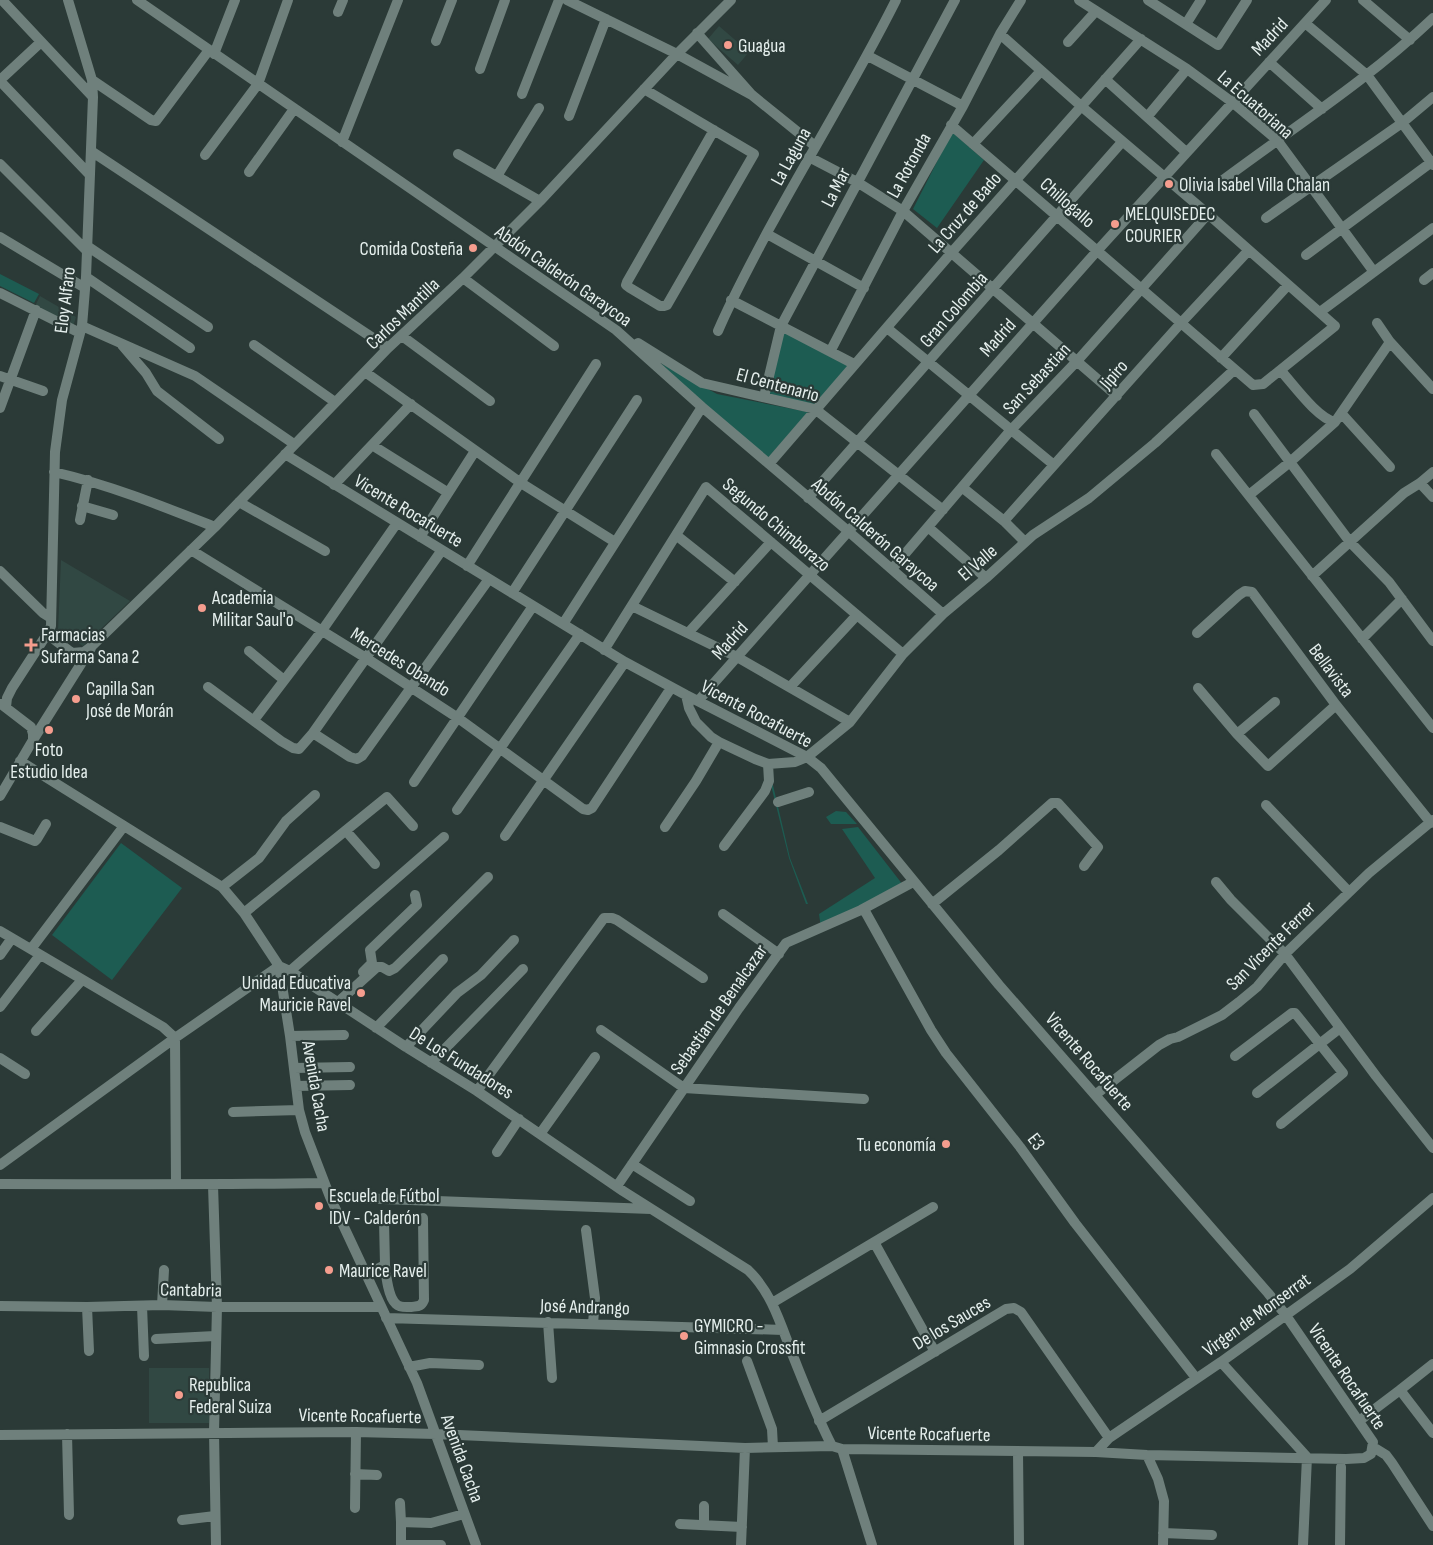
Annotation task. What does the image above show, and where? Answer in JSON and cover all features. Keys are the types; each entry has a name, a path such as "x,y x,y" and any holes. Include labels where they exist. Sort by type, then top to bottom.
{"street":[{"name":"Eloy Alfaro","path":"48,634 51,628 56,435 62,400 81,330 86,277 93,97 92,80 68,0"},
{"name":"Abdón Calderón Garaycoa","path":"136,0 616,330 702,407 942,614"},
{"path":"92,80 156,122 211,52 234,0"},
{"path":"205,155 258,84 288,0"},
{"path":"338,12 343,0"},
{"path":"342,142 398,0"},
{"path":"436,42 452,0"},
{"path":"480,68 505,0"},
{"path":"522,94 559,0"},
{"path":"566,0 677,54 752,95"},
{"name":"Carlos Mantilla","path":"33,740 92,646 215,527 388,348 463,278 540,201 677,54 731,0"},
{"name":"La Laguna","path":"718,331 731,300 815,146 868,56 896,0"},
{"name":"La Mar","path":"764,398 781,326 955,0"},
{"name":"La Rotonda","path":"831,350 903,210 963,106 1000,34 1021,0"},
{"name":"La Ecuatoriana","path":"1080,0 1188,69 1232,102 1277,140 1374,272"},
{"path":"1148,0 1218,45 1247,0"},
{"path":"1186,24 1201,0"},
{"name":"Madrid","path":"698,701 1164,176 1326,0"},
{"path":"1363,0 1410,40"},
{"path":"3,2 93,97"},
{"path":"1068,42 1096,11"},
{"path":"1223,180 1367,75 1410,40 1433,18"},
{"path":"569,116 606,19"},
{"path":"1304,23 1367,75 1432,163 1306,255"},
{"path":"697,33 752,95 815,146"},
{"path":"1000,34 1335,326 1281,371 1321,414 1329,420 1339,418"},
{"name":"La Cruz de Bado","path":"768,464 1015,180 1141,39"},
{"path":"42,42 0,81 89,174"},
{"path":"868,56 963,106"},
{"path":"1269,62 1322,109"},
{"path":"1147,117 1188,69"},
{"path":"973,144 1041,71"},
{"path":"1105,79 1186,152"},
{"path":"644,89 714,130 754,154 667,304 664,306 626,285 714,130"},
{"path":"1266,218 1311,185 1402,124 1433,96"},
{"path":"497,176 539,108"},
{"path":"249,172 294,109"},
{"name":"Chillogallo","path":"951,125 1253,385 1263,384 1281,371"},
{"name":"Gran Colombia","path":"808,498 859,443 1122,142"},
{"path":"91,151 388,348"},
{"path":"458,154 540,201"},
{"path":"809,157 857,182 903,210 1032,324 1078,360 1118,396"},
{"path":"0,164 87,248 208,327"},
{"name":"San Sebastian","path":"892,569 963,488 1010,430 1078,360 1208,214"},
{"path":"1320,312 1433,228"},
{"path":"767,234 864,288"},
{"path":"0,237 85,288"},
{"name":"Jipiro","path":"1004,521 1248,251"},
{"path":"1424,280 1433,273"},
{"path":"86,277 190,348"},
{"path":"463,278 554,346"},
{"path":"1222,358 1288,285"},
{"path":"0,292 81,330 119,342 195,376 294,444"},
{"path":"731,300 831,350 854,364"},
{"path":"0,408 5,378 36,310"},
{"path":"1377,323 1390,342 1433,389"},
{"path":"887,328 1054,465"},
{"name":"El Centenario","path":"616,330 702,383 815,409 943,510"},
{"path":"402,336 490,401"},
{"path":"119,342 146,373 157,392 219,439"},
{"path":"1249,495 1290,462 1339,418 1390,342"},
{"path":"254,345 335,402"},
{"path":"467,566 596,364"},
{"name":"El Valle","path":"686,695 689,708 696,722 718,742 768,764 795,762 807,757 850,722 903,654 942,614 986,578 1033,535 1089,498 1155,443 1234,370"},
{"path":"365,372 521,483 615,542"},
{"path":"5,378 43,391"},
{"path":"512,593 637,400"},
{"path":"334,485 411,404"},
{"path":"563,624 702,407"},
{"path":"1254,414 1350,542 1389,582 1433,640"},
{"path":"1339,418 1390,467"},
{"path":"372,445 448,492"},
{"path":"420,537 475,451"},
{"name":"Vicente Rocafuerte","path":"0,1435 356,1432 745,1448 837,1447 1018,1452 1096,1452 1147,1455 1364,1458 1371,1454 1373,1442 1285,1314 999,985 834,783 807,757 672,688 604,650 285,454"},
{"path":"1216,454 1433,728"},
{"path":"54,472 88,480 138,497 215,527"},
{"path":"1312,576 1404,492 1420,483 1433,472"},
{"path":"80,520 88,480"},
{"path":"1420,483 1433,498"},
{"name":"Segundo Chimborazo","path":"604,650 706,487 903,654"},
{"path":"963,488 1004,521 1026,542"},
{"path":"239,502 325,551"},
{"path":"82,506 113,515"},
{"path":"254,720 321,632 397,523"},
{"path":"928,527 986,578"},
{"path":"676,535 735,582"},
{"path":"688,633 771,542"},
{"name":"Mercedes Obando","path":"191,550 321,632 366,658 458,718 579,807 586,810 594,805 672,688"},
{"path":"208,687 281,741 295,749 301,748 314,733 442,550"},
{"path":"0,571 43,613 51,618"},
{"path":"314,733 350,757 359,758 368,749 489,579"},
{"name":"Bellavista","path":"1197,633 1239,595 1245,591 1250,591 1336,705 1432,822"},
{"path":"1362,639 1402,599"},
{"path":"414,782 533,606"},
{"path":"632,606 737,658 850,722"},
{"path":"790,687 857,615"},
{"path":"0,796 33,740 31,726 3,706 12,688 48,634 62,647 72,652 84,652 92,646"},
{"path":"457,810 580,634"},
{"path":"249,651 284,680"},
{"path":"505,836 625,662"},
{"path":"1198,688 1237,734 1266,765 1270,766 1336,705"},
{"path":"1237,734 1275,702"},
{"path":"665,827 696,781 718,742"},
{"name":"Avenida Cacha","path":"20,762 222,887 244,913 279,966 299,1110 305,1132 330,1197 409,1368 436,1434 476,1545"},
{"path":"724,846 765,791 768,781 768,764"},
{"path":"778,802 809,792"},
{"path":"222,887 259,858 286,821 315,795"},
{"path":"244,913 388,797 413,826"},
{"path":"932,904 1055,802 1096,844 1097,849 1084,866"},
{"path":"1266,805 1349,892"},
{"name":"San Vicente Ferrer","path":"1095,1094 1159,1045 1222,1015 1239,1002 1257,987 1285,954 1369,873 1432,822"},
{"path":"0,827 34,841 38,839 46,824"},
{"path":"31,949 124,826"},
{"path":"346,831 375,864"},
{"path":"290,971 444,837"},
{"path":"335,1002 377,967 382,967 389,971 395,968 488,877"},
{"name":"Sebastian de Benalcazar","path":"616,1207 620,1188 632,1164 786,943 861,910 913,882"},
{"path":"1216,882 1230,900 1285,954 1433,1148"},
{"path":"335,1002 371,965 370,952 373,946 416,907 415,895"},
{"name":"E3","path":"866,913 926,1022 946,1053 1196,1378"},
{"path":"723,914 778,954"},
{"path":"477,1091 604,918 617,920 703,978"},
{"path":"0,931 163,1027 175,1038 176,1184"},
{"path":"0,956 12,938"},
{"path":"406,1048 457,993 481,975 514,940"},
{"path":"0,1007 40,955"},
{"path":"376,1028 444,959"},
{"path":"0,1165 175,1038 279,966"},
{"name":"De Los Fundadores","path":"279,966 290,971 406,1048 477,1091 620,1188 748,1270 759,1281 772,1303 819,1421 837,1447 872,1545"},
{"path":"431,1063 523,968"},
{"path":"36,1031 82,980"},
{"path":"1235,1056 1292,1013 1295,1013 1343,1073 1281,1124"},
{"path":"1257,1093 1340,1028"},
{"path":"601,1030 684,1088 864,1098"},
{"path":"290,1036 344,1035"},
{"path":"540,1134 595,1057"},
{"path":"0,1058 24,1074"},
{"path":"294,1068 350,1068"},
{"path":"296,1086 350,1085"},
{"path":"233,1112 299,1110"},
{"path":"497,1152 519,1119"},
{"path":"632,1164 690,1201"},
{"path":"0,1184 213,1185 324,1183"},
{"path":"213,1185 216,1307 214,1432 216,1545"},
{"path":"330,1197 651,1208"},
{"name":"Virgen de Monserrat","path":"1096,1452 1109,1438 1220,1362 1350,1268 1433,1200"},
{"path":"772,1303 933,1207"},
{"path":"384,1221 387,1284 393,1300 396,1305 403,1307 420,1306 424,1300 423,1218"},
{"path":"586,1230 595,1298 593,1324"},
{"path":"874,1242 935,1352"},
{"path":"366,1275 385,1265"},
{"path":"162,1305 164,1270"},
{"name":"Cantabria","path":"0,1306 381,1307"},
{"path":"142,1306 144,1356"},
{"path":"87,1307 89,1351"},
{"name":"De los Sauces","path":"819,1421 1010,1308 1018,1309 1109,1438"},
{"name":"José Andrango","path":"386,1318 783,1330"},
{"path":"548,1322 552,1378"},
{"path":"156,1339 215,1336"},
{"path":"747,1361 772,1430 773,1447"},
{"path":"1220,1362 1307,1457 1303,1545"},
{"path":"409,1368 430,1363 479,1365"},
{"path":"1359,1421 1433,1364"},
{"path":"1400,1390 1433,1433"},
{"path":"355,1508 356,1432"},
{"path":"67,1434 69,1515"},
{"path":"1373,1447 1386,1455 1433,1526"},
{"path":"741,1545 745,1448"},
{"path":"1018,1452 1019,1545"},
{"path":"1147,1455 1162,1490 1164,1501 1163,1545"},
{"path":"1340,1545 1341,1467"},
{"path":"355,1474 377,1475"},
{"path":"400,1503 401,1545 441,1545"},
{"path":"704,1506 704,1525"},
{"path":"401,1522 431,1523 464,1514"},
{"path":"182,1520 215,1516"},
{"path":"680,1524 742,1527"},
{"path":"1163,1533 1212,1535"}],"shaded area":[{"name":"Guagua","path":"719,26 749,52 738,65 708,39"},
{"path":"40,296 76,317 73,327 35,306"},
{"path":"61,560 130,601 83,646 58,631"},
{"name":"Republica Federal Suiza","path":"149,1368 209,1368 209,1423 149,1423"}],"green space":[{"path":"952,132 984,160 937,228 913,209"},
{"path":"0,274 39,294 34,303 0,286"},
{"path":"783,330 849,365 814,405 767,395"},
{"path":"660,363 717,394 808,412 768,458 703,403"},
{"path":"770,781 772,781 790,858 808,904 806,904 789,858"},
{"path":"836,811 846,812 857,824 831,824 826,817"},
{"path":"858,827 903,885 821,928 819,914 875,878 842,829"},
{"path":"121,843 182,888 112,980 52,935"}],"place":[{"name":"Guagua","path":"728,45"},
{"name":"Olivia Isabel Villa Chalan","path":"1169,184"},
{"name":"MELQUISEDEC COURIER","path":"1115,224"},
{"name":"Comida Costeña","path":"473,248"},
{"name":"Academia Militar Saul'o","path":"202,608"},
{"name":"Farmacias Sufarma Sana 2","path":"31,645"},
{"name":"Capilla San José de Morán","path":"76,699"},
{"name":"Foto Estudio Idea","path":"49,730"},
{"name":"Unidad Educativa Mauricie Ravel","path":"361,993"},
{"name":"Tu economía","path":"946,1144"},
{"name":"Escuela de Fútbol IDV - Calderón","path":"319,1206"},
{"name":"Maurice Ravel","path":"329,1270"},
{"name":"GYMICRO - Gimnasio Crossfit","path":"684,1336"},
{"name":"Republica Federal Suiza","path":"179,1395"}]}
